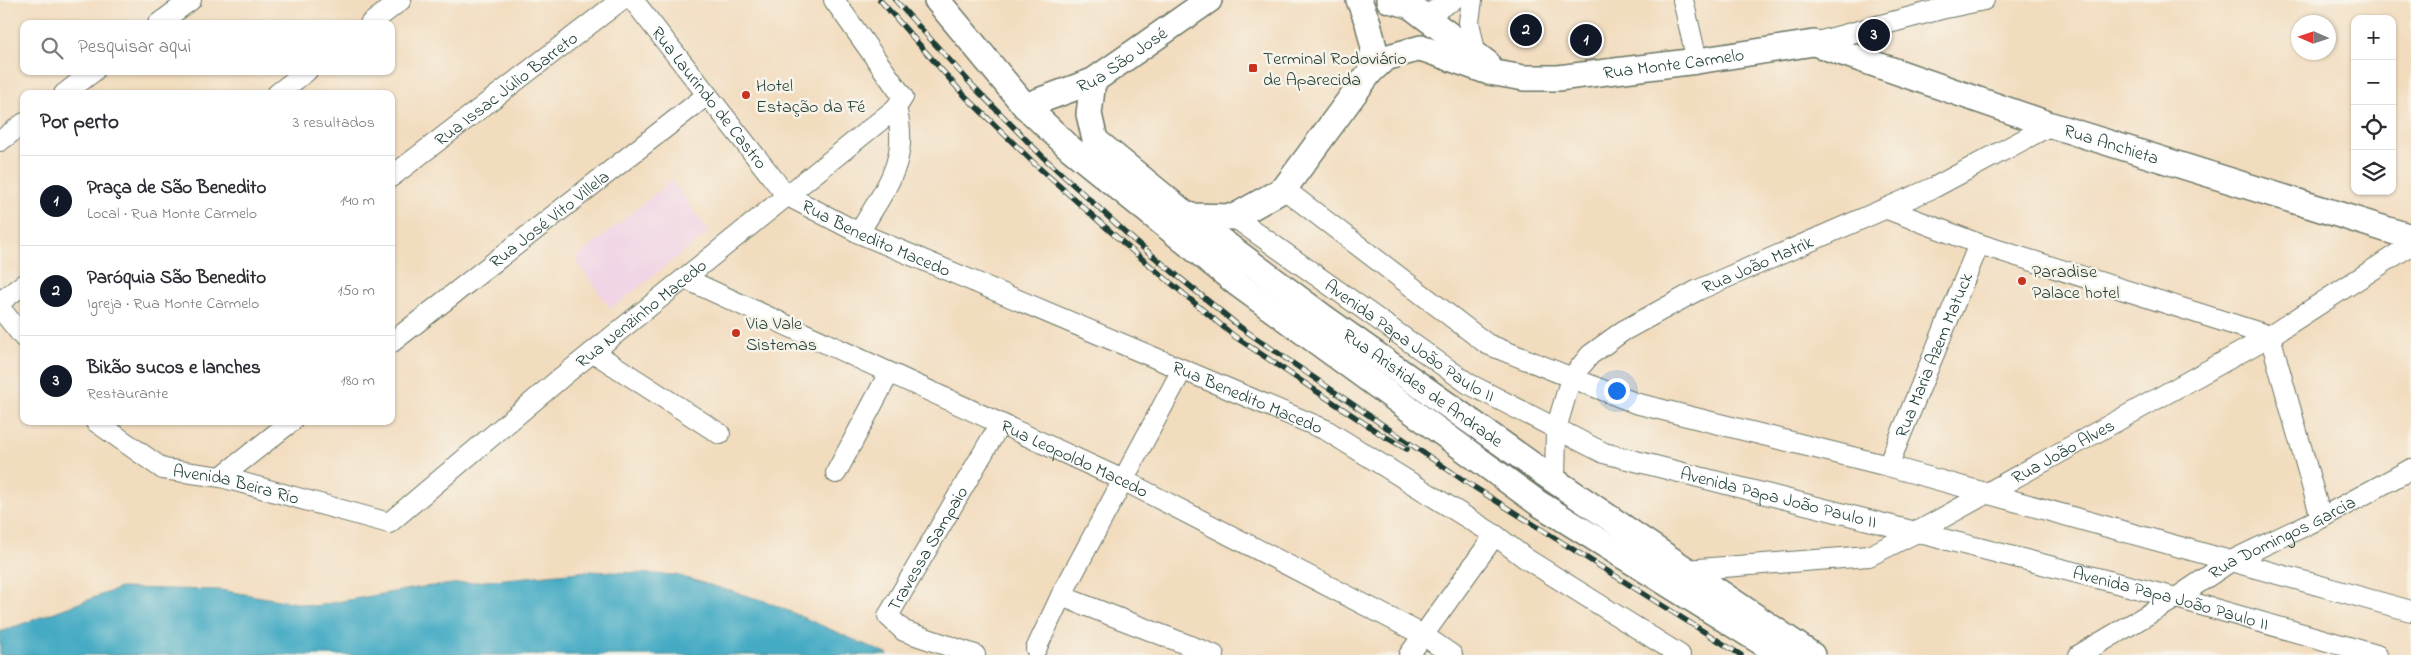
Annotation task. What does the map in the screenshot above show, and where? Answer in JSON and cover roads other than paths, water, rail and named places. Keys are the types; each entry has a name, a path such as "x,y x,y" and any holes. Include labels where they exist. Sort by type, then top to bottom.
{"main road":[{"name":"Rua Aristides de Andrade","path":"937,0 1025,106 1071,149 1238,285 1530,497 1782,655"},
{"name":"Rua São José","path":"1025,106 1093,81 1209,0"},
{"path":"1359,0 1368,23 1372,60 1406,42 1417,31 1425,16"},
{"path":"1389,0 1409,5 1503,74"},
{"name":"Rua Monte Carmelo","path":"1284,189 1372,60 1421,48 1489,72 1524,78 1558,78 1697,61 1814,43"},
{"name":"Rua Anchieta","path":"1814,43 2052,125 2411,237"},
{"name":"Rua Aristides de Andrade","path":"1093,81 1089,114 1096,140 1184,214 1326,319 1555,481 1812,655"},
{"path":"1184,214 1192,216 1234,217 1284,189"}],"street":[{"path":"164,20 191,0"},
{"path":"375,20 401,0"},
{"name":"Rua Issac Júlio Barreto","path":"395,173 621,0"},
{"name":"Rua Laurindo de Castro","path":"633,0 786,196"},
{"path":"834,0 903,97 896,108 902,128 900,156 859,233"},
{"path":"1425,16 1453,0"},
{"path":"1472,0 1468,22 1476,56"},
{"path":"1683,0 1697,61"},
{"name":"Rua Monte Carmelo","path":"1814,43 1941,9 1984,0"},
{"path":"69,90 89,75"},
{"path":"282,90 302,75"},
{"name":"Rua José Vito Villela","path":"395,341 708,95"},
{"name":"Rua Nenzinho Macedo","path":"389,523 593,352 896,108"},
{"name":"Rua João Matrik","path":"1555,481 1556,429 1571,378 1590,355 1623,331 1698,290 1935,187 2052,125"},
{"path":"0,141 20,126"},
{"path":"1284,189 1486,344 1636,403 1888,466 2411,611"},
{"name":"Rua Benedito Macedo","path":"786,196 859,233 1326,430 1495,535 1525,558 1680,655"},
{"path":"1887,209 1978,244 2270,336 2321,518"},
{"name":"Avenida Papa João Paulo II","path":"1234,217 1470,384 1604,453 2176,598 2377,655"},
{"name":"Rua Maria Azem Matuck","path":"1888,466 1978,244"},
{"name":"Rua João Alves","path":"1685,570 1869,556 1918,532 1984,493 2270,336 2411,245"},
{"name":"Rua Leopoldo Macedo","path":"686,279 1123,480 1423,635 1452,655"},
{"path":"0,302 20,287"},
{"path":"0,308 20,333"},
{"path":"593,352 720,434"},
{"path":"1036,649 1061,596 1182,370"},
{"path":"836,473 889,373"},
{"name":"Travessa Sampaio","path":"975,655 904,631 888,616 1000,424"},
{"name":"Avenida Beira Rio","path":"101,425 164,469 221,477 389,523"},
{"path":"221,477 287,425"},
{"name":"Rua Domingos Garcia","path":"2079,655 2176,598 2231,561 2321,518 2411,469"},
{"path":"1409,655 1495,535"},
{"path":"1061,596 1214,655"}],"water":[{"path":"589,571 676,575 768,602 889,655 0,655 0,632 120,588 221,590 314,606 422,587"}],"railway":[{"path":"880,0 962,93 1037,166 1129,248 1234,336 1382,435 1407,449"},
{"path":"895,0 973,86 1044,158 1136,242 1240,327 1466,482 1741,655"}],"place":[{"name":"Paróquia São Benedito","path":"1526,30"},
{"name":"Bikão sucos e lanches","path":"1874,35"},
{"name":"Praça de São Benedito","path":"1586,40"},
{"name":"Terminal Rodoviário de Aparecida","path":"1253,68"},
{"name":"Hotel Estação da Fé","path":"746,95"},
{"name":"Paradise Palace hotel","path":"2022,281"},
{"name":"Via Vale Sistemas","path":"736,333"}]}
